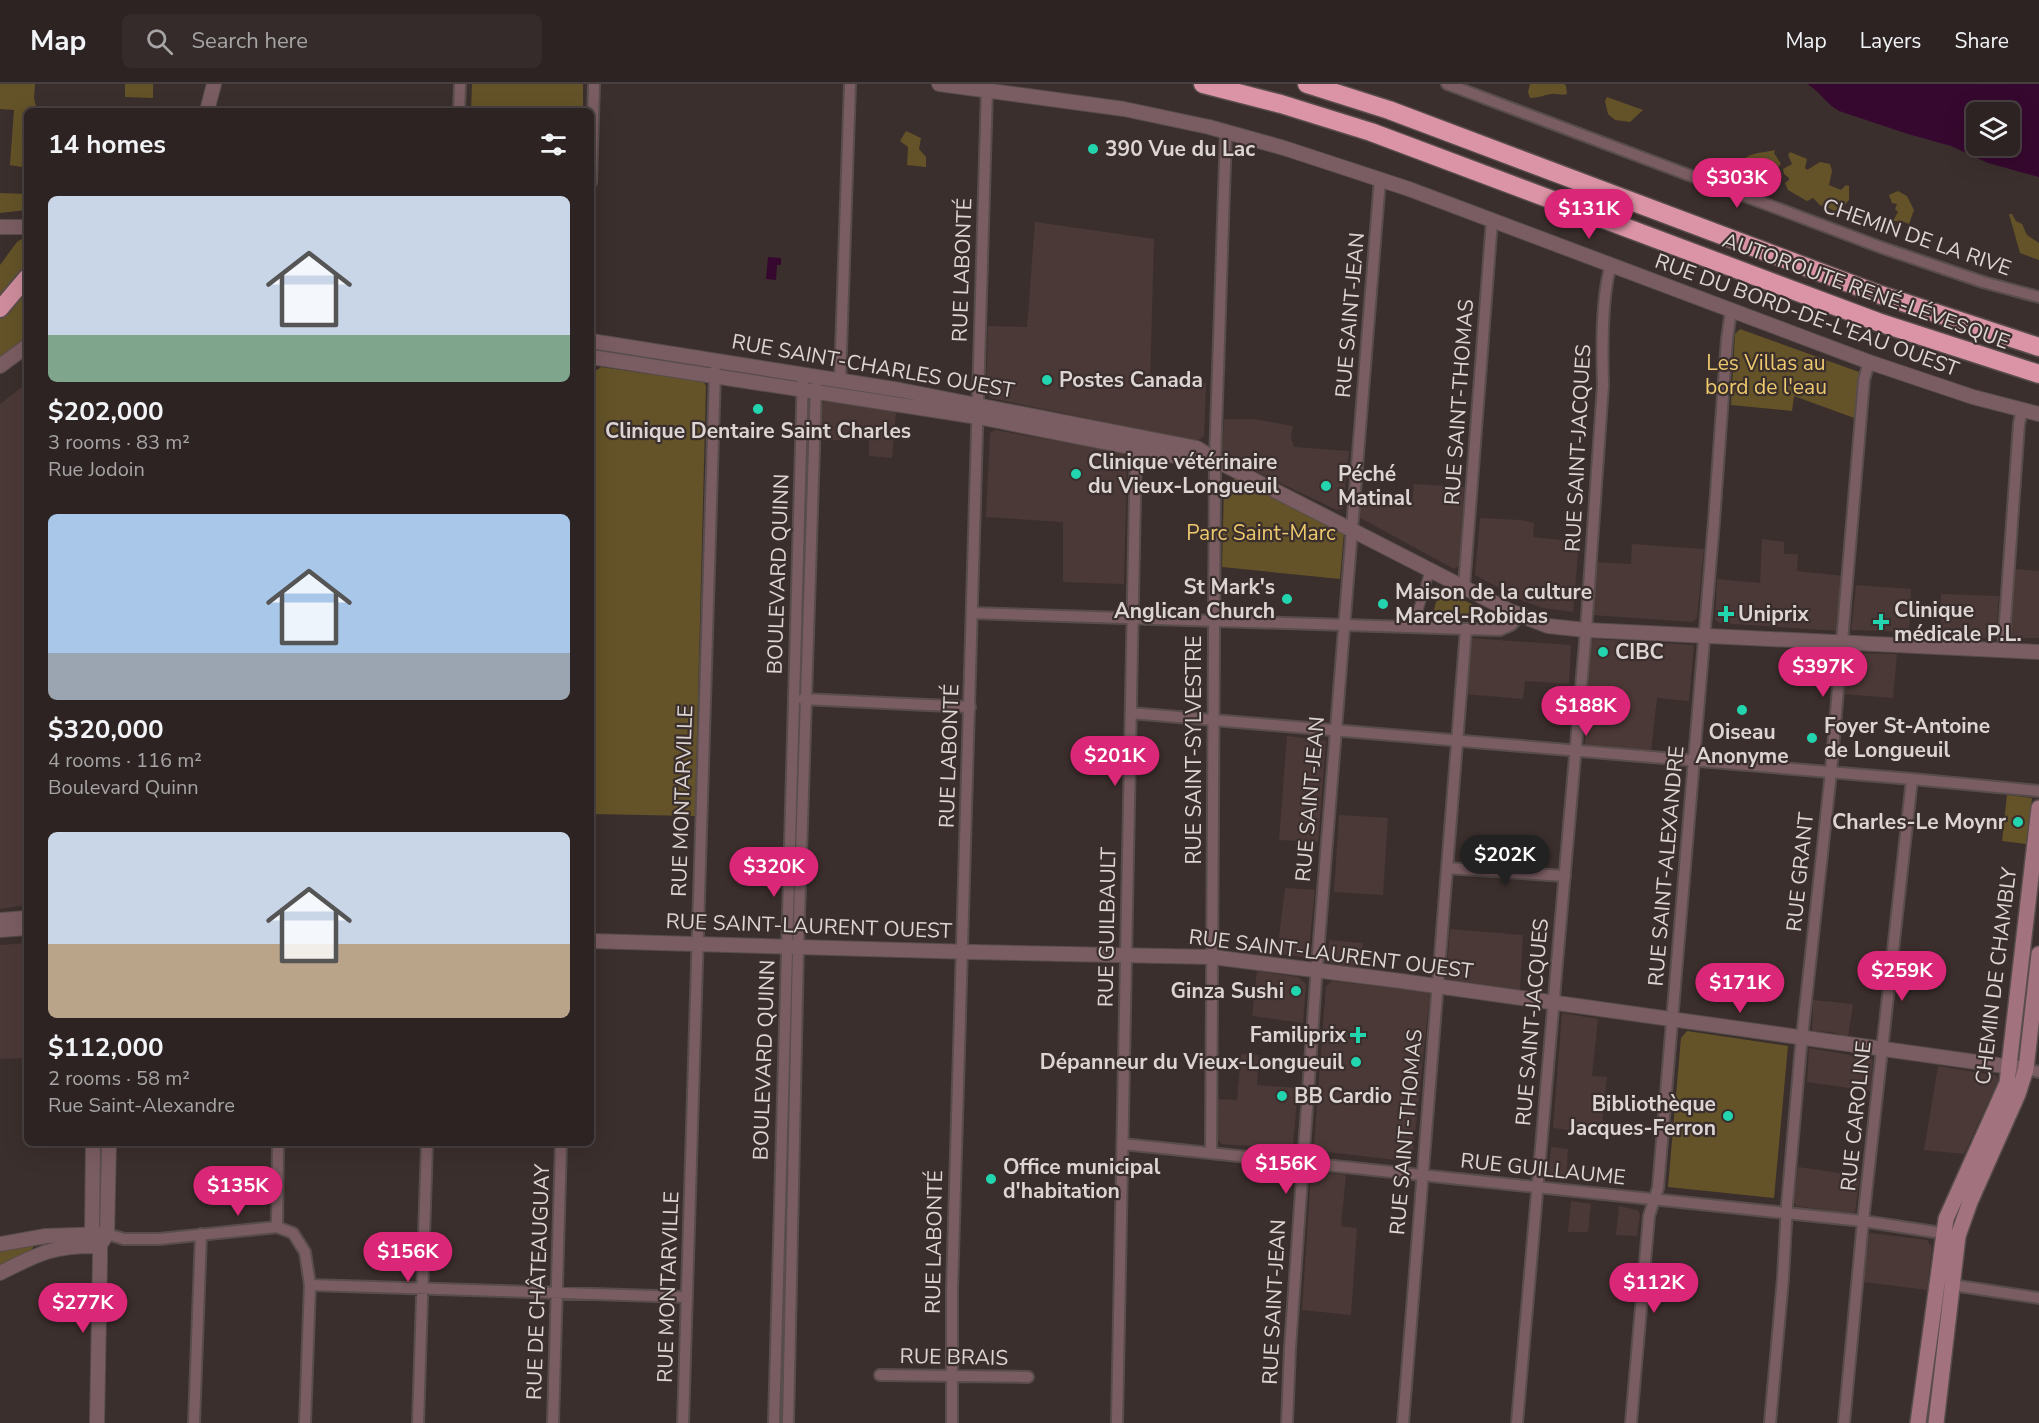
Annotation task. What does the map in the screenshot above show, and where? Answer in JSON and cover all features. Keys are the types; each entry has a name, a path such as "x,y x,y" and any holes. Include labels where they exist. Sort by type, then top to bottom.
{"highway":[{"name":"AUTOROUTE RENÉ-LÉVESQUE","path":"1203,84 1291,106 1371,132 1878,322 2039,374"},
{"name":"AUTOROUTE RENÉ-LÉVESQUE","path":"1306,84 1389,110 1878,294 2039,347"},
{"path":"0,309 24,281"}],"main road":[{"name":"CHEMIN DE CHAMBLY","path":"1918,1423 1956,1194 2007,1083 2039,808"},
{"name":"CHEMIN DE CHAMBLY","path":"1936,1423 1952,1285 1950,1235 1970,1202 2018,1094 2032,1070 2039,954"}],"street":[{"path":"208,108 214,84"},
{"path":"459,108 460,84"},
{"path":"593,108 594,84"},
{"path":"840,380 850,84"},
{"name":"RUE DU BORD-DE-L'EAU OUEST","path":"939,84 1113,107 1226,132 1293,150 1492,220 1869,362 1959,393 2039,414"},
{"name":"CHEMIN DE LA RIVE","path":"1447,84 1907,256 1983,282 2039,297"},
{"name":"RUE LABONTÉ","path":"952,1423 952,1290 987,90"},
{"name":"RUE SAINT-SYLVESTRE","path":"1211,1153 1215,460 1226,132"},
{"name":"RUE SAINT-JEAN","path":"1287,1423 1316,970 1380,179"},
{"name":"RUE SAINT-THOMAS","path":"1464,587 1492,220"},
{"path":"6,227 24,226"},
{"name":"RUE SAINT-JACQUES","path":"1517,1423 1586,630 1604,385 1602,350 1607,283 1611,266"},
{"name":"RUE SAINT-ALEXANDRE","path":"1631,1423 1650,1210 1658,1188 1731,311"},
{"name":"RUE SAINT-CHARLES OUEST","path":"594,341 840,380 978,411 1197,448 1215,460 1520,616 1548,626 1586,630 2039,652"},
{"path":"0,366 24,348"},
{"name":"RUE SAINT-CHARLES OUEST","path":"594,357 809,390 978,411"},
{"name":"RUE MONTARVILLE","path":"683,1423 717,360"},
{"name":"RUE GRANT","path":"1770,1423 1802,1038 1831,772 1864,380 1869,362"},
{"name":"BOULEVARD QUINN","path":"788,1423 794,699 810,375"},
{"name":"BOULEVARD QUINN","path":"774,1423 793,947 808,699 809,390"},
{"path":"2003,650 2017,447 2022,410"},
{"name":"RUE GUILBAULT","path":"1117,1423 1136,439"},
{"path":"1413,628 1430,570"},
{"path":"972,614 1500,630 1511,625 1520,616"},
{"name":"RUE SAINT-THOMAS","path":"1403,1423 1466,629"},
{"path":"794,699 969,707"},
{"path":"1131,713 2039,791"},
{"name":"RUE CAROLINE","path":"1844,1423 1863,1221 1912,779"},
{"path":"1447,868 1564,876"},
{"path":"0,920 24,918"},
{"path":"0,930 24,928"},
{"name":"RUE SAINT-LAURENT OUEST","path":"594,940 963,952 1212,957 2032,1070"},
{"name":"RUE GUILLAUME","path":"1123,1143 1863,1221 1950,1235"},
{"path":"92,1234 93,1146"},
{"path":"97,1423 109,1146"},
{"path":"277,1227 278,1146"},
{"path":"418,1423 427,1146"},
{"name":"RUE DE CHÂTEAUGUAY","path":"553,1423 561,1146"},
{"path":"0,1273 38,1253 54,1248 104,1240 159,1239 277,1227 293,1233 305,1252 310,1285 305,1423"},
{"path":"0,1244 46,1236 92,1234 104,1240"},
{"path":"194,1423 201,1234"},
{"path":"310,1285 687,1297"},
{"path":"1952,1285 2039,1298"},
{"name":"RUE BRAIS","path":"880,1375 1028,1377"}],"shaded area":[{"path":"1807,84 2039,84 2039,177 1988,163 1973,156 2020,156 2020,102 1966,102 1966,153 1951,146 1839,111"},
{"path":"1035,222 1154,239 1150,382 1206,383 1204,436 1197,441 991,398 986,393 988,326 1027,327"},
{"path":"768,257 781,258 781,265 777,265 776,280 766,279"},
{"path":"24,385 24,905 0,909 0,404"},
{"path":"826,400 896,412 892,458 869,456 869,440 819,440 821,405"},
{"path":"1224,419 1253,419 1293,426 1291,438 1294,447 1349,451 1343,508 1337,510 1222,455"},
{"path":"995,430 1123,453 1127,459 1124,584 1063,582 1063,522 986,517 990,433"},
{"path":"1414,484 1464,487 1459,566 1454,569 1357,516 1359,494 1412,502"},
{"path":"1480,518 1534,523 1533,537 1579,542 1573,612 1543,608 1523,601 1475,575"},
{"path":"1762,539 1784,542 1784,554 1798,554 1797,571 1844,576 1839,631 1719,623 1715,619 1717,579 1760,583"},
{"path":"1632,544 1704,549 1697,618 1693,622 1592,615 1597,562 1631,564"},
{"path":"2014,569 2039,571 2039,638 2010,638"},
{"path":"1856,585 1911,589 1909,632 1851,630"},
{"path":"1941,594 1999,596 1996,638 1940,637"},
{"path":"1469,638 1571,645 1569,684 1525,681 1523,699 1465,694"},
{"path":"1593,639 1694,645 1689,701 1657,698 1651,751 1585,746 1590,645"},
{"path":"1850,653 1897,654 1893,698 1844,694"},
{"path":"1287,736 1326,741 1318,842 1279,840"},
{"path":"1339,815 1388,818 1383,895 1334,892"},
{"path":"1285,888 1315,890 1308,957 1277,954"},
{"path":"1450,929 1523,935 1520,990 1446,979"},
{"path":"1329,940 1363,943 1360,968 1328,963"},
{"path":"24,943 24,1058 0,1059 0,945"},
{"path":"1257,971 1298,977 1306,984 1303,1023 1252,1016"},
{"path":"1332,981 1430,992 1412,1162 1320,1151 1314,1145 1326,986"},
{"path":"1813,1000 1853,1004 1848,1037 1832,1032 1812,1031"},
{"path":"1562,1013 1598,1019 1592,1076 1607,1077 1601,1134 1553,1128"},
{"path":"1809,1048 1873,1059 1870,1091 1807,1082"},
{"path":"1241,1054 1259,1055 1257,1085 1298,1088 1293,1146 1288,1149 1222,1144 1217,1139 1216,1099 1237,1100"},
{"path":"1938,1066 1997,1076 1998,1081 1964,1154 1924,1150"},
{"path":"1551,1147 1568,1149 1566,1181 1548,1179"},
{"path":"1798,1167 1860,1176 1855,1212 1796,1206 1794,1202"},
{"path":"1311,1173 1346,1175 1341,1226 1357,1228 1351,1315 1302,1310"},
{"path":"1571,1201 1591,1204 1588,1232 1568,1232"},
{"path":"1619,1206 1637,1210 1640,1214 1637,1236 1616,1235"},
{"path":"1870,1233 1927,1240 1932,1247 1927,1290 1864,1282"}],"green space":[{"path":"0,84 35,84 36,108 24,108 24,167 10,165 14,110 0,109"},
{"path":"125,84 153,84 153,98 125,97"},
{"path":"472,84 583,84 583,108 471,108"},
{"path":"1530,84 1564,84 1567,94 1530,98 1528,92"},
{"path":"1607,97 1643,110 1630,122 1615,120 1608,114 1605,101"},
{"path":"906,131 921,138 919,149 926,157 926,167 907,165 908,147 900,141"},
{"path":"1775,150 1774,153 1781,164 1776,170 1755,174 1737,170 1743,159 1748,156"},
{"path":"1790,152 1807,159 1805,168 1807,170 1820,162 1830,164 1832,171 1829,185 1841,190 1846,185 1849,186 1849,200 1840,214 1820,205 1813,198 1807,201 1788,190 1785,183 1789,178 1784,174 1783,169 1792,164 1788,155"},
{"path":"1898,191 1907,196 1914,210 1909,224 1893,221 1898,212 1895,209 1897,204 1892,203 1889,195"},
{"path":"0,193 24,194 24,210 0,213"},
{"path":"2009,214 2012,214 2016,221 2022,224 2027,235 2039,243 2039,260 2020,253"},
{"path":"24,238 24,270 0,297 0,265 17,242"},
{"path":"24,290 24,339 0,358 0,318"},
{"name":"Les Villas au bord de l'eau","path":"1740,329 1859,372 1861,376 1857,419 1794,396 1792,411 1731,405 1735,334"},
{"path":"601,367 704,382 706,386 695,816 594,814 594,372"},
{"name":"Parc Saint-Marc","path":"1236,478 1344,532 1340,579 1222,567 1224,486"},
{"path":"1440,588 1491,614 1491,615 1433,613"},
{"path":"2007,795 2032,798 2026,844 2002,841"},
{"path":"1687,1031 1788,1046 1774,1198 1668,1187 1681,1038"},
{"path":"32,1243 34,1246 31,1250 0,1267 0,1249"}],"place":[{"name":"390 Vue du Lac","path":"1093,149"},
{"name":"Postes Canada","path":"1047,380"},
{"name":"Clinique Dentaire Saint Charles","path":"758,409"},
{"name":"Clinique vétérinaire du Vieux-Longueuil","path":"1076,474"},
{"name":"Péché Matinal","path":"1326,486"},
{"name":"St Mark's Anglican Church","path":"1287,599"},
{"name":"Maison de la culture Marcel-Robidas","path":"1383,604"},
{"name":"Uniprix","path":"1726,614"},
{"name":"Clinique médicale P.L.","path":"1881,622"},
{"name":"CIBC","path":"1603,652"},
{"name":"Oiseau Anonyme","path":"1742,710"},
{"name":"Foyer St-Antoine de Longueuil","path":"1812,738"},
{"name":"Charles-Le Moynr","path":"2018,822"},
{"name":"Ginza Sushi","path":"1296,991"},
{"name":"Familiprix","path":"1358,1035"},
{"name":"Dépanneur du Vieux-Longueuil","path":"1356,1062"},
{"name":"BB Cardio","path":"1282,1096"},
{"name":"Bibliothèque Jacques-Ferron","path":"1728,1116"},
{"name":"Office municipal d'habitation","path":"991,1179"}]}
